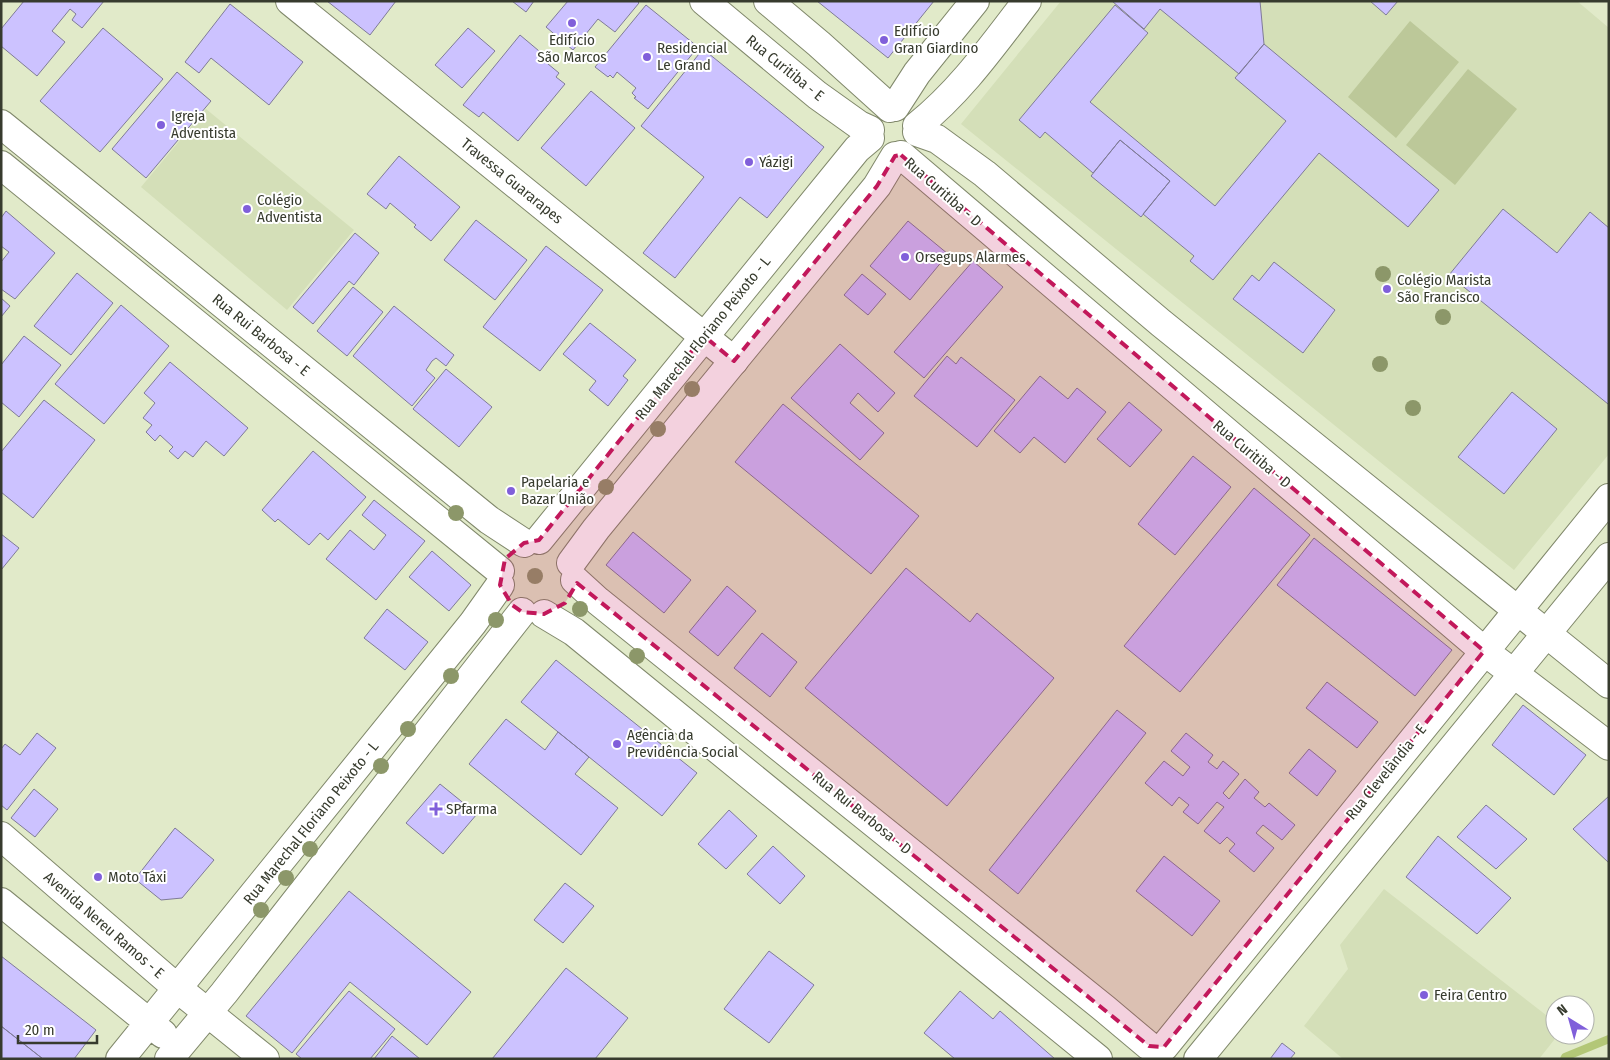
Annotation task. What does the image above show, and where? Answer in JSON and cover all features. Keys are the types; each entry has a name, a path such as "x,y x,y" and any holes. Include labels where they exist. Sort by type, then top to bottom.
{"street":[{"name":"Travessa Guararapes","path":"290,1 734,361"},
{"name":"Rua Curitiba - E","path":"704,1 817,95 870,134"},
{"path":"768,1 892,108 905,110 913,117 918,136 914,145 907,152 887,156 878,151 872,143 870,134 871,123 877,115 892,108 917,73 975,1"},
{"path":"917,129 968,76 1027,1"},
{"name":"Rua Rui Barbosa - E","path":"1,124 489,520 531,542"},
{"name":"Rua Curitiba - D","path":"917,129 936,139 984,174 1161,324 1609,684"},
{"name":"Rua Marechal Floriano Peixoto - L","path":"531,542 615,447 870,134"},
{"path":"1,902 150,1022 180,1055 207,1013 533,613 555,610 565,603 572,592 573,572 596,529 877,186 898,155"},
{"name":"Rua Curitiba - D","path":"898,155 1484,651 1609,746"},
{"path":"1,166 500,578"},
{"path":"615,447 643,472"},
{"name":"Rua Clevelândia - E","path":"1157,1053 1609,498"},
{"path":"573,572 558,547 531,542 513,549 505,559 500,578 504,596 512,605 574,632 1098,1059"},
{"path":"1198,1059 1609,557"},
{"name":"Rua Rui Barbosa - D","path":"573,572 598,601 1098,1003 1157,1053"},
{"name":"Rua Marechal Floriano Peixoto - L","path":"120,1059 473,623 500,578"},
{"name":"Avenida Nereu Ramos - E","path":"1,836 177,988 264,1059"},
{"path":"1302,876 1329,897"}],"highlighted area":[{"path":"901,155 1484,651 1164,1047 1149,1046 577,583 565,603 544,614 522,612 512,605 500,585 505,559 524,543 539,540 704,336 734,361 877,186 895,156"}],"shaded area":[{"name":"Colégio Marista São Francisco","path":"1061,1 1577,1 1609,28 1609,454 1514,570 961,124"},
{"path":"1410,21 1459,62 1396,138 1348,97"},
{"path":"1468,69 1517,109 1455,185 1406,145"},
{"name":"Colégio Adventista","path":"206,109 354,230 287,310 141,187"},
{"name":"Feira Centro","path":"1384,889 1545,1014 1545,1045 1550,1045 1539,1059 1343,1059 1304,1026 1348,969 1340,945"}],"building":[{"path":"24,1 104,1 82,28 72,20 76,14 70,9 52,31 65,42 37,76 1,46 1,29"},
{"path":"327,1 396,1 370,35"},
{"path":"512,1 534,1 526,12"},
{"name":"Edifício São Marcos","path":"568,1 637,1 639,3 615,32 598,19 573,50 546,27"},
{"name":"Edifício Gran Giardino","path":"817,1 934,1 888,58"},
{"path":"1112,1 1260,1 1264,44 1239,74 1160,9 1144,29"},
{"path":"1370,1 1398,1 1386,15"},
{"path":"230,4 303,62 269,105 211,58 199,73 185,62"},
{"name":"Residencial Le Grand","path":"646,5 698,47 648,109 634,98 636,97 632,93 636,88 617,72 613,78 610,75 608,77 595,67"},
{"path":"1115,5 1148,33 1090,102 1215,206 1286,121 1235,78 1264,44 1439,190 1408,227 1319,153 1213,280 1190,261 1194,256 1143,214 1170,181 1120,140 1093,173 1045,132 1040,138 1019,120"},
{"path":"103,28 163,79 100,152 40,101"},
{"path":"468,28 495,51 462,88 435,65"},
{"path":"520,35 545,56 542,59 559,73 556,77 565,84 518,141 483,112 479,117 463,105"},
{"name":"Yázigi","path":"703,49 824,147 767,218 740,197 675,278 643,253 704,177 641,126"},
{"name":"Igreja Adventista","path":"177,72 211,101 146,178 112,149"},
{"path":"591,91 635,128 586,186 541,148"},
{"path":"1120,140 1170,181 1141,217 1091,176"},
{"path":"399,156 460,207 431,241 414,227 416,225 390,203 386,209 367,194"},
{"path":"1503,209 1557,253 1590,212 1609,228 1608,404 1449,275"},
{"path":"6,211 55,253 15,299 1,289 1,262 9,252 1,246 1,218"},
{"path":"476,220 527,260 495,300 444,260"},
{"path":"908,221 948,254 910,300 870,266"},
{"path":"355,233 379,253 354,285 349,281 313,324 293,307"},
{"path":"546,246 603,290 540,371 483,327"},
{"path":"973,261 1003,287 924,378 894,352"},
{"path":"1274,262 1335,310 1303,353 1233,299 1252,275 1259,281"},
{"path":"77,273 113,303 71,355 34,326"},
{"path":"862,274 886,294 868,315 844,295"},
{"path":"353,287 383,312 347,356 317,331"},
{"path":"1,298 10,306 1,317"},
{"path":"121,305 169,346 104,424 55,384"},
{"path":"394,306 454,355 446,366 436,358 432,361 426,370 435,378 412,406 353,356"},
{"path":"590,323 636,360 623,376 628,380 608,406 589,390 596,381 563,354"},
{"path":"24,336 61,365 19,417 1,402 1,365"},
{"path":"840,344 895,393 878,412 858,393 850,403 884,433 860,460 791,398"},
{"path":"947,356 956,364 961,357 1015,400 977,447 914,396"},
{"path":"170,362 248,428 224,456 206,441 193,457 185,451 178,459 169,451 173,447 160,435 155,441 146,432 152,425 143,418 155,403 144,393"},
{"path":"446,369 492,407 459,447 413,409"},
{"path":"1040,376 1068,399 1077,388 1106,412 1065,463 1034,437 1020,453 994,431"},
{"path":"1512,392 1557,429 1504,494 1458,457"},
{"path":"44,400 95,440 33,518 1,492 1,452"},
{"path":"1129,402 1162,430 1130,467 1097,439"},
{"path":"783,404 919,516 871,574 735,462"},
{"path":"313,451 366,497 328,540 320,533 309,545 278,519 275,522 262,510"},
{"path":"1193,456 1231,487 1175,555 1138,524"},
{"path":"1254,488 1310,535 1180,692 1124,646"},
{"path":"374,500 425,541 376,600 326,559 350,530 374,550 386,535 362,515"},
{"path":"633,532 691,580 664,613 606,565"},
{"path":"1,534 19,548 1,570"},
{"path":"1314,538 1452,650 1415,696 1277,585"},
{"path":"432,551 471,585 449,611 409,577"},
{"path":"906,568 970,622 977,613 1054,678 947,806 805,688"},
{"path":"727,586 756,611 718,656 689,632"},
{"path":"387,609 428,642 405,670 364,638"},
{"path":"762,633 797,662 770,697 734,668"},
{"name":"Agência da Previdência Social","path":"556,660 697,773 662,816 521,702"},
{"path":"1327,682 1378,722 1357,748 1306,708"},
{"path":"1523,705 1586,755 1554,795 1492,745"},
{"path":"1117,710 1146,733 1018,894 989,870"},
{"path":"506,719 545,750 558,732 589,757 575,774 618,808 581,855 469,764"},
{"path":"37,733 56,748 7,810 1,805 1,749 5,744 20,755"},
{"path":"1186,733 1213,755 1208,762 1217,769 1223,761 1239,774 1223,793 1229,799 1245,779 1259,792 1254,798 1265,807 1269,803 1295,825 1282,840 1263,825 1256,833 1274,848 1254,872 1229,851 1235,844 1227,837 1220,844 1204,831 1224,807 1217,802 1198,824 1183,812 1189,805 1179,797 1172,806 1145,783 1164,761 1183,776 1190,767 1171,751"},
{"path":"1309,749 1336,771 1317,796 1289,773"},
{"path":"440,784 477,814 443,854 406,823"},
{"path":"34,789 58,809 35,837 11,818"},
{"path":"1609,796 1609,863 1573,829"},
{"path":"1486,805 1527,839 1496,869 1457,837"},
{"path":"729,810 757,836 726,869 698,844"},
{"path":"175,828 214,860 182,898 161,900 135,879"},
{"path":"1438,836 1511,898 1477,934 1406,877"},
{"path":"773,846 805,876 780,904 747,874"},
{"path":"1164,856 1220,901 1192,936 1136,891"},
{"path":"565,883 594,906 563,943 534,920"},
{"path":"349,891 471,992 427,1045 350,982 292,1053 246,1016"},
{"path":"769,951 814,985 769,1043 724,1009"},
{"path":"1,956 96,1030 74,1059 43,1059 1,1026"},
{"path":"566,968 628,1018 595,1059 492,1059"},
{"path":"349,991 395,1029 370,1059 302,1059 296,1054"},
{"path":"960,991 993,1019 1000,1011 1055,1059 955,1059 924,1033"},
{"path":"1,1026 43,1059 1,1059"},
{"path":"392,1036 420,1059 374,1059"},
{"path":"1282,1043 1295,1053 1290,1059 1270,1059"}],"waterway":[{"path":"1564,1059 1609,1039"}],"place":[{"name":"Edifício São Marcos","path":"572,23"},
{"name":"Edifício Gran Giardino","path":"884,40"},
{"name":"Residencial Le Grand","path":"647,57"},
{"name":"Igreja Adventista","path":"161,125"},
{"name":"Yázigi","path":"749,162"},
{"name":"Colégio Adventista","path":"247,209"},
{"name":"Orsegups Alarmes","path":"905,257"},
{"name":"Colégio Marista São Francisco","path":"1387,289"},
{"name":"Papelaria e Bazar União","path":"511,491"},
{"name":"Agência da Previdência Social","path":"617,744"},
{"name":"SPfarma","path":"436,809"},
{"name":"Moto Táxi","path":"98,877"},
{"name":"Feira Centro","path":"1424,995"}]}
